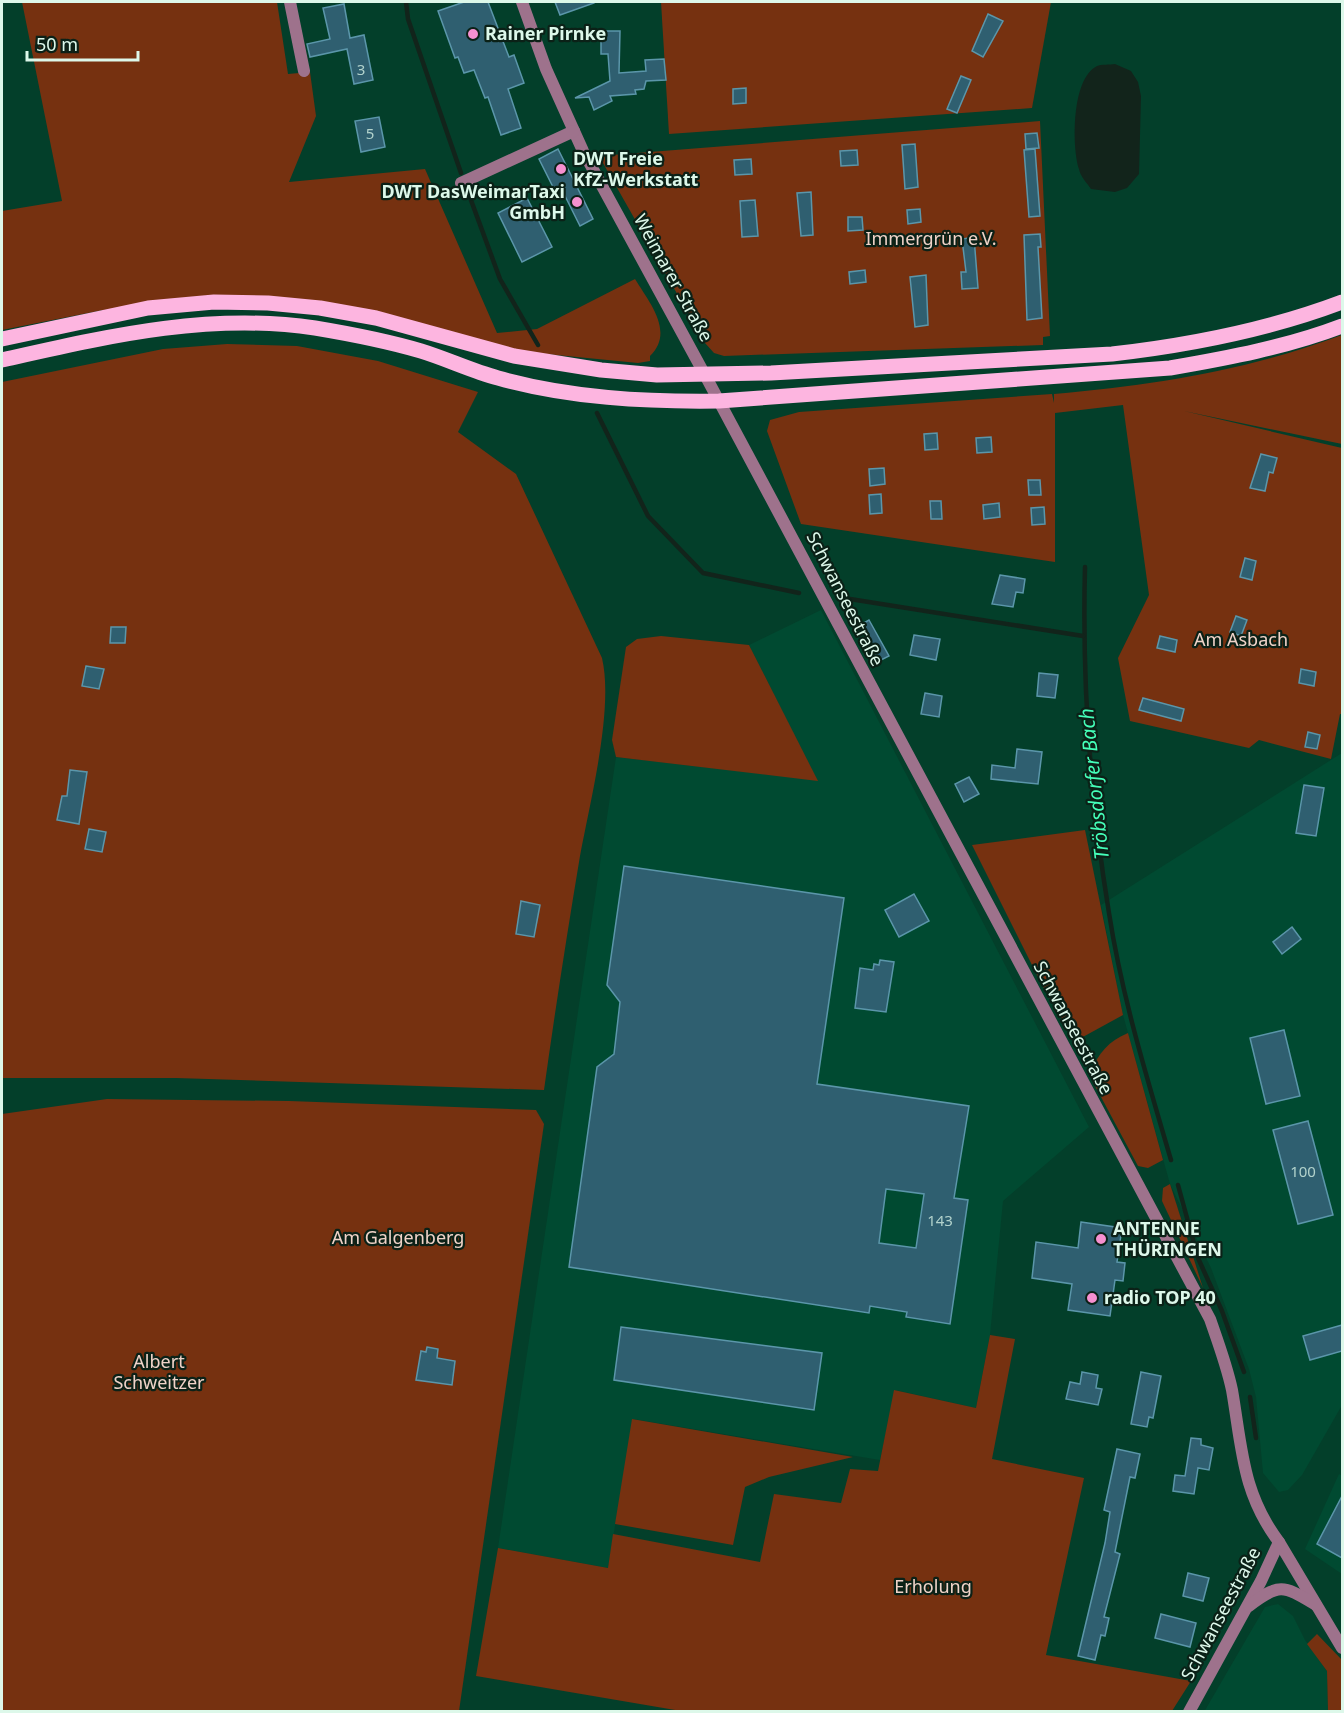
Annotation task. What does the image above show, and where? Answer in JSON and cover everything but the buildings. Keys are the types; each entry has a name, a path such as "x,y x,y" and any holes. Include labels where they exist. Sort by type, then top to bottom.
{"main road":[{"path":"2,339 148,308 214,302 268,303 376,318 514,356 602,370 705,375 1089,355 1167,348 1310,315 1342,302"},
{"path":"2,360 153,328 256,323 313,328 378,340 423,352 498,378 572,393 646,401 718,401 1170,368 1227,358 1319,335 1342,326"}],"street":[{"path":"290,2 304,71"},
{"name":"Weimarer Straße","path":"522,2 546,69 574,131 705,375"},
{"path":"461,183 574,131"},
{"name":"Schwanseestraße","path":"705,375 1210,1319 1232,1390 1249,1490 1268,1528 1279,1542 1189,1712"},
{"path":"1279,1542 1342,1648"},
{"path":"1244,1611 1269,1591 1280,1589 1291,1590 1316,1605"}],"shaded area":[{"path":"1115,64 1131,71 1138,82 1141,96 1139,174 1127,188 1115,192 1091,189 1082,177 1077,159 1075,130 1078,99 1088,73 1099,65"},
{"path":"821,610 1089,1127 1003,1201 990,1335 976,1408 895,1390 880,1460 633,1419 608,1568 498,1548 616,757 817,780 749,645"},
{"path":"1342,753 1342,1405 1302,1475 1288,1490 1279,1492 1263,1473 1256,1397 1249,1369 1211,1268 1170,1184 1123,1015 1101,905"},
{"path":"1339,1474 1342,1476 1342,1574 1305,1549"},
{"path":"1278,1604 1293,1616 1305,1640 1327,1671 1328,1711 1204,1712 1265,1607"}],"green space":[{"path":"22,2 277,2 288,74 310,72 316,116 289,182 425,169 497,333 537,329 635,279 652,307 660,327 660,337 657,347 650,356 650,361 638,363 516,351 320,301 103,310 2,330 2,211 62,201"},
{"path":"661,2 1051,2 1032,108 669,134"},
{"name":"Immergrün e.V.","path":"1040,121 1050,336 1043,337 1043,345 724,356 714,353 705,343 599,156"},
{"name":"Am Asbach","path":"1342,335 1342,444 1184,411 1342,448 1342,714 1340,714 1331,759 1259,740 1249,748 1130,721 1118,658 1149,595 1123,405 1055,413 1055,562 801,524 767,431 770,420 799,412 1052,394 1054,403 1054,394 1200,375 1271,358"},
{"path":"227,344 297,346 378,361 478,392 458,432 516,474 602,658 605,679 603,729 575,885 544,1090 176,1078 2,1078 2,382 163,349"},
{"path":"661,636 749,645 818,781 616,757 612,740 626,647 637,639"},
{"path":"1085,830 1123,1015 1081,1038 1070,1033 1041,983 972,845"},
{"path":"1128,1033 1163,1160 1148,1168 1138,1166 1093,1082 1091,1072 1105,1048"},
{"path":"107,1099 289,1101 536,1110 544,1124 459,1711 2,1711 2,1114"},
{"path":"1170,1184 1203,1288 1162,1201 1163,1188"},
{"name":"Erholung","path":"990,1335 1015,1339 992,1459 1084,1478 1046,1655 1191,1681 1172,1711 681,1711 476,1676 498,1548 608,1568 613,1534 760,1562 774,1494 841,1503 850,1469 878,1471 894,1390 976,1408"},
{"path":"632,1419 853,1457 769,1477 745,1487 733,1545 615,1524"},
{"path":"1317,1634 1342,1660 1342,1711 1328,1711 1327,1671 1307,1644"}],"waterway":[{"name":"Tröbsdorfer Bach","path":"406,2 408,19 461,173"},
{"name":"Tröbsdorfer Bach","path":"468,192 500,279 538,345"},
{"name":"Tröbsdorfer Bach","path":"597,413 648,516 703,573 799,593"},
{"name":"Tröbsdorfer Bach","path":"1085,567 1086,697 1092,784 1102,870 1114,944 1128,1006 1171,1160"},
{"name":"Tröbsdorfer Bach","path":"850,599 1083,636"},
{"name":"Tröbsdorfer Bach","path":"1178,1185 1198,1258 1222,1311 1244,1372"},
{"name":"Tröbsdorfer Bach","path":"1250,1397 1256,1438"}],"place":[{"name":"Rainer Pirnke","path":"473,34"},
{"name":"DWT Freie KfZ-Werkstatt","path":"561,169"},
{"name":"DWT DasWeimarTaxi GmbH","path":"577,202"},
{"name":"ANTENNE THÜRINGEN","path":"1101,1239"},
{"name":"radio TOP 40","path":"1092,1298"}],"park label":[{"name":"Am Galgenberg","path":"398,1238"},
{"name":"Albert Schweitzer","path":"159,1372"}]}
